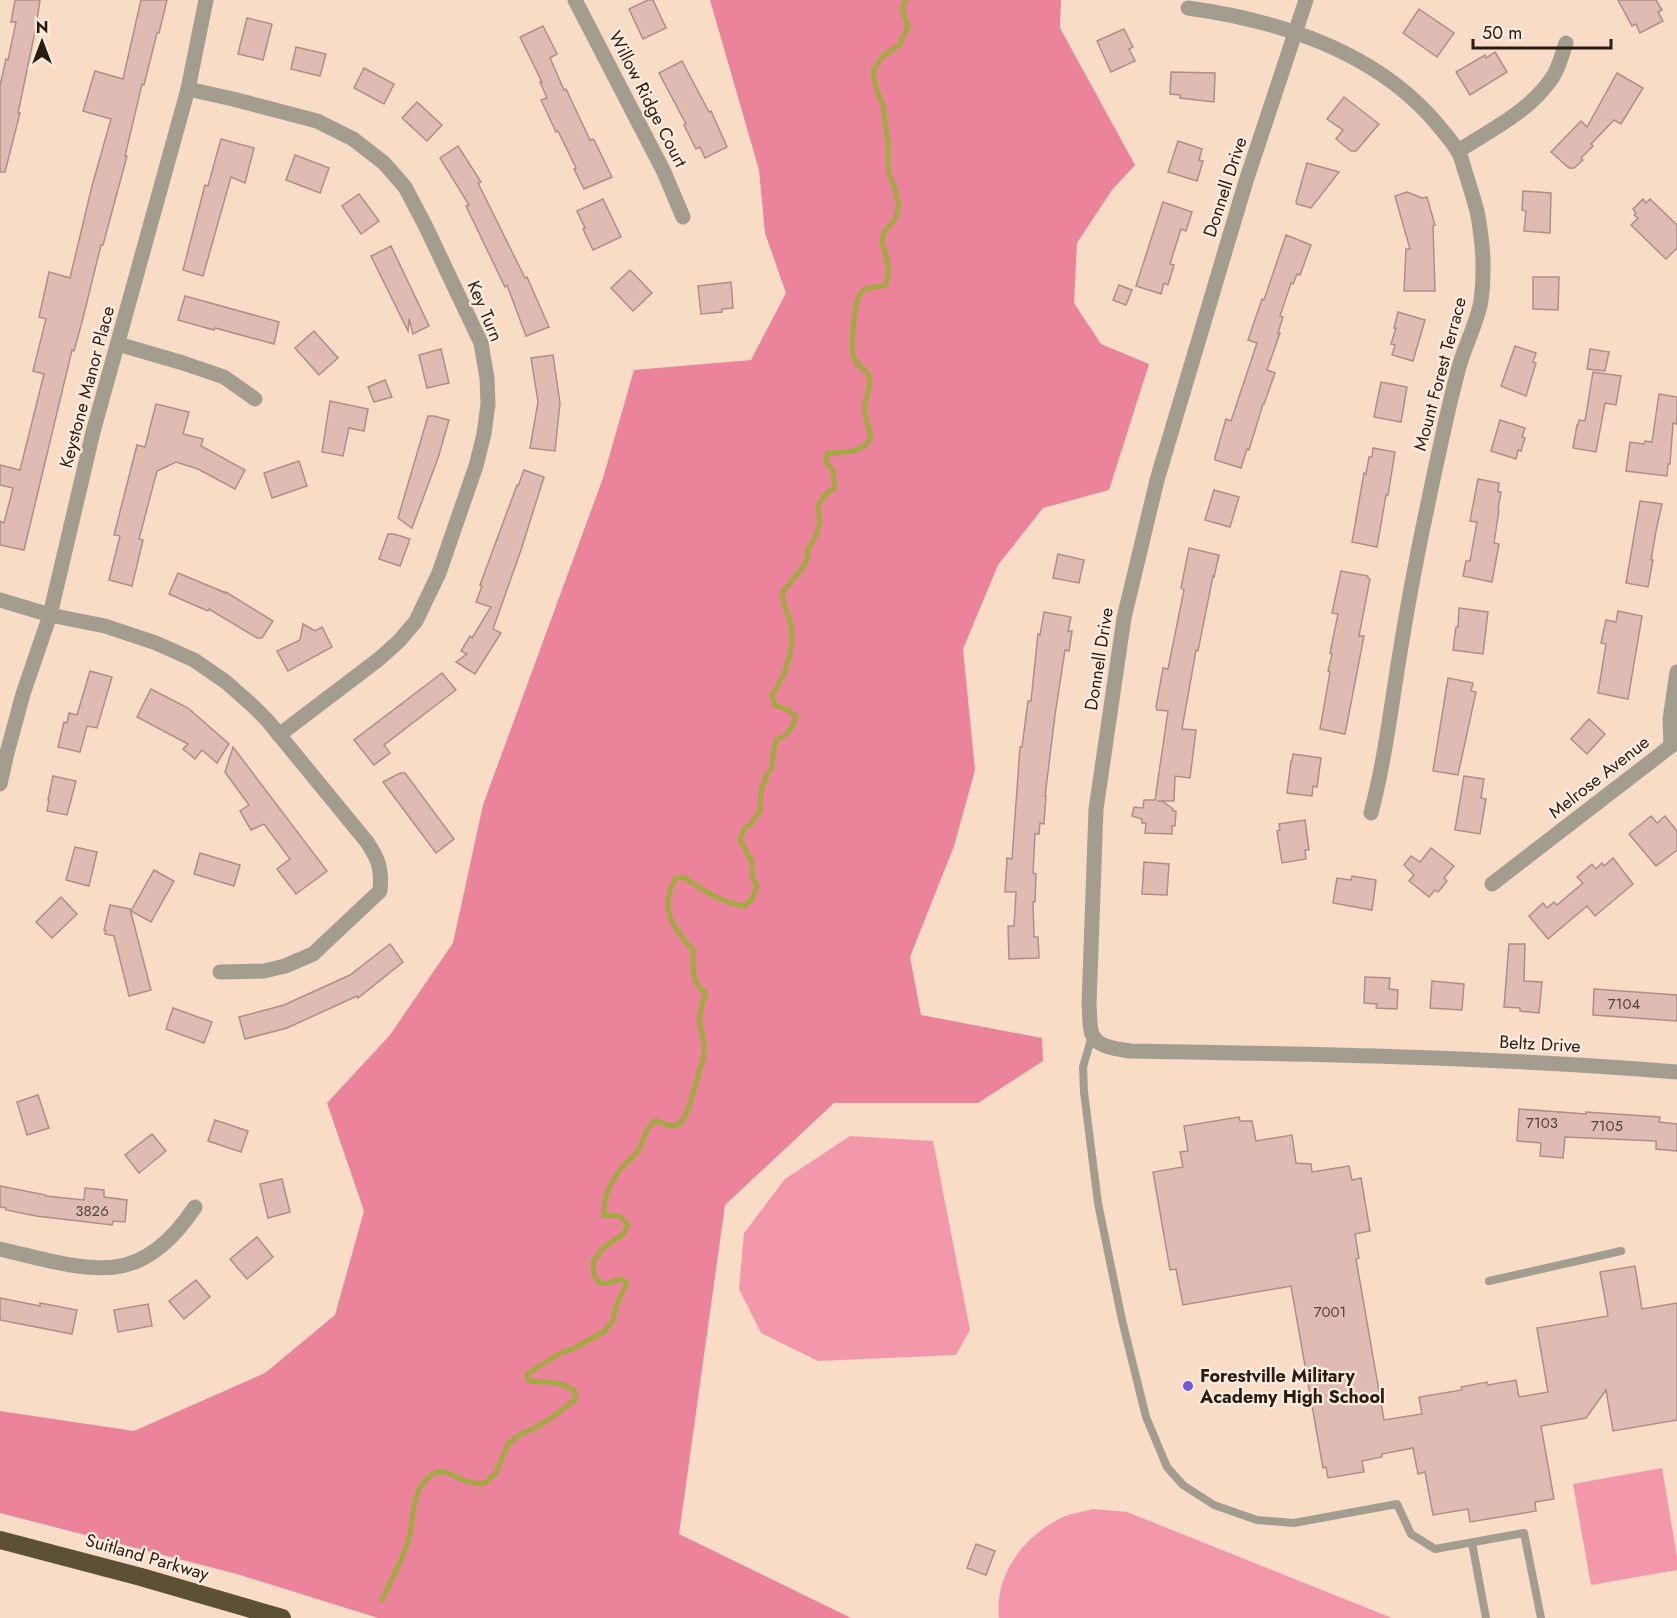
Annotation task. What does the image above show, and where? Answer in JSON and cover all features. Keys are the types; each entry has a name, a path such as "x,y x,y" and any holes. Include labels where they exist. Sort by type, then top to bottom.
{"highway":[{"name":"Suitland Parkway","path":"0,1540 141,1577 282,1618"}],"street":[{"name":"Keystone Manor Place","path":"0,784 23,694 50,615 93,432 188,89 206,0"},
{"name":"Willow Ridge Court","path":"575,0 664,172 682,217"},
{"name":"Donnell Drive","path":"1092,1034 1089,1005 1096,809 1124,618 1160,468 1246,182 1306,0"},
{"name":"Mount Forest Terrace","path":"1188,8 1228,13 1271,24 1357,58 1405,91 1434,120 1458,151 1474,201 1481,233 1483,265 1480,302 1459,367 1425,516 1379,782 1371,813"},
{"path":"1458,151 1513,116 1540,94 1553,76 1566,43"},
{"name":"Key Turn","path":"188,89 317,121 353,139 384,163 405,187 426,227 481,343 487,378 488,404 476,466 439,573 416,621 379,659 279,735"},
{"path":"118,345 224,377 255,399"},
{"path":"0,600 50,615 105,626 194,660 253,706 349,820 376,856 380,866 380,891 313,954 285,966 264,971 220,972"},
{"name":"Melrose Avenue","path":"1492,884 1674,746 1671,719 1677,672"},
{"name":"Beltz Drive","path":"1092,1034 1098,1041 1110,1048 1130,1051 1306,1053 1677,1072"},
{"path":"0,1249 56,1263 116,1267 155,1251 185,1222 195,1207"}],"lane":[{"path":"1092,1034 1083,1067 1098,1203 1122,1320 1146,1417 1167,1467 1183,1485 1214,1505 1257,1520 1294,1523 1397,1504 1411,1534 1435,1549 1524,1533 1541,1618"},
{"path":"1489,1281 1621,1251"},
{"path":"1472,1542 1486,1618"}],"shaded area":[{"path":"710,0 1061,0 1060,28 1135,165 1112,190 1077,243 1074,303 1101,344 1149,364 1109,490 1043,508 998,565 963,649 975,770 954,846 910,957 921,1015 1042,1038 1043,1061 978,1103 834,1103 725,1205 679,1534 851,1618 378,1618 237,1574 0,1513 0,1411 134,1431 265,1373 335,1315 364,1211 327,1103 390,1035 453,943 483,805 603,478 634,370 751,360 786,293 765,233 759,170"},
{"path":"850,1136 933,1141 970,1330 956,1355 818,1361 761,1333 739,1289 744,1233 785,1179"},
{"path":"1662,1468 1677,1557 1677,1570 1591,1585 1573,1484"},
{"path":"1093,1509 1127,1512 1392,1618 999,1618 1001,1587 1014,1559 1024,1546 1035,1535 1061,1518"}],"building":[{"path":"15,0 40,0 18,113 20,113 5,172 0,172 0,86 16,22 11,22"},
{"path":"141,0 167,0 144,85 142,84 125,156 127,156 103,245 101,245 74,351 72,350 24,550 0,545 0,521 4,523 13,488 0,485 0,465 20,470 44,374 33,371 46,319 39,317 49,272 70,278 111,119 83,111 95,71 123,79"},
{"path":"653,0 666,28 643,39 629,9"},
{"path":"1618,0 1656,0 1662,10 1658,12 1663,21 1640,33 1636,24 1632,26"},
{"path":"1419,9 1454,33 1437,57 1403,33"},
{"path":"247,18 272,24 263,60 238,54"},
{"path":"543,26 557,54 550,58 564,90 566,89 590,140 594,140 612,177 584,189 574,169 576,168 541,100 547,98 540,82 542,82 520,37"},
{"path":"1124,29 1133,47 1129,49 1135,61 1111,72 1097,41"},
{"path":"296,47 326,54 320,76 291,69"},
{"path":"1495,52 1507,72 1470,95 1456,72 1485,55 1486,58"},
{"path":"682,61 709,112 711,111 727,147 705,158 700,147 696,149 684,125 686,124 659,73"},
{"path":"364,68 394,84 384,104 354,88"},
{"path":"1171,72 1215,73 1214,102 1180,98 1180,95 1170,94"},
{"path":"1617,73 1643,88 1621,124 1614,120 1591,144 1593,146 1581,158 1583,160 1574,168 1569,168 1551,152 1581,121 1587,127"},
{"path":"1344,97 1379,124 1356,151 1351,151 1336,139 1343,130 1327,119"},
{"path":"417,102 442,125 427,141 402,118"},
{"path":"221,139 254,148 245,183 231,177 203,276 183,270 205,185 208,186"},
{"path":"1178,141 1202,149 1199,160 1203,161 1197,181 1168,172"},
{"path":"458,146 481,182 478,183 525,278 527,277 549,327 526,336 507,285 505,287 466,206 469,205 440,158"},
{"path":"295,155 329,168 320,193 286,180"},
{"path":"1307,163 1339,172 1311,208 1296,202"},
{"path":"1523,191 1551,193 1550,233 1524,231 1526,211 1522,210"},
{"path":"1407,192 1422,198 1427,197 1435,225 1433,226 1435,291 1404,291 1406,249 1410,249 1395,196"},
{"path":"359,194 379,221 361,234 342,206"},
{"path":"603,199 621,237 593,250 577,211"},
{"path":"1643,199 1646,203 1650,199 1677,225 1677,248 1666,259 1631,225 1638,218 1634,215 1636,213 1633,209"},
{"path":"1163,202 1192,212 1186,231 1181,229 1170,264 1174,265 1168,285 1164,283 1161,294 1136,286"},
{"path":"1286,235 1311,245 1300,275 1297,274 1293,284 1291,283 1280,316 1283,317 1278,333 1280,333 1267,370 1275,373 1241,468 1215,460 1215,457 1226,419 1231,421 1257,343 1248,340"},
{"path":"391,246 429,326 413,334 409,319 408,331 371,256"},
{"path":"630,270 652,293 633,311 611,288"},
{"path":"1533,277 1559,277 1558,310 1533,309"},
{"path":"731,282 733,308 722,309 722,312 701,314 698,286"},
{"path":"1119,285 1132,290 1126,305 1113,300"},
{"path":"185,296 279,322 274,344 178,320"},
{"path":"1398,312 1425,320 1413,361 1392,355 1395,345 1391,344"},
{"path":"314,331 338,358 319,375 295,348"},
{"path":"1515,346 1536,353 1533,362 1536,363 1526,396 1501,386"},
{"path":"441,349 449,383 427,388 419,355"},
{"path":"1590,349 1609,352 1605,371 1587,369"},
{"path":"553,355 560,403 555,451 530,448 538,402 531,358"},
{"path":"1593,372 1621,376 1616,405 1605,403 1596,452 1573,448 1579,420 1585,421"},
{"path":"385,380 392,397 374,402 368,387"},
{"path":"1381,382 1407,387 1401,422 1374,417"},
{"path":"1659,394 1677,397 1676,424 1673,423 1667,476 1626,471 1630,442 1644,444 1645,441 1652,442"},
{"path":"330,401 368,409 364,431 349,428 343,456 322,452"},
{"path":"156,404 189,412 183,434 203,439 201,446 245,470 235,489 198,469 176,462 157,471 139,539 143,540 132,586 109,580 120,536 114,535 137,445 145,447"},
{"path":"428,416 449,420 438,458 412,528 398,518"},
{"path":"1500,420 1525,428 1522,437 1525,438 1516,459 1491,451"},
{"path":"1373,448 1395,452 1377,547 1352,542 1364,473 1366,474"},
{"path":"299,461 307,486 272,498 264,473"},
{"path":"524,470 544,477 493,629 501,633 475,674 456,662 467,654 461,651 491,607 476,602 482,586 480,585"},
{"path":"1478,479 1499,483 1498,492 1501,492 1494,543 1499,544 1492,582 1463,576 1466,561 1470,561 1477,522 1470,521"},
{"path":"1214,490 1239,497 1230,527 1205,520"},
{"path":"1640,501 1662,504 1648,587 1626,583"},
{"path":"388,534 410,539 400,566 379,559"},
{"path":"1189,548 1219,555 1198,651 1196,650 1182,729 1196,730 1190,778 1175,776 1174,801 1162,801 1176,811 1172,834 1145,833 1146,823 1132,816 1134,807 1143,808 1144,800 1155,800 1168,711 1157,710 1156,707 1163,668 1168,669 1184,590 1181,588"},
{"path":"1058,554 1084,560 1079,583 1053,578"},
{"path":"1341,571 1368,576 1370,579 1359,636 1364,636 1345,734 1320,729 1330,672 1328,671 1332,654 1330,653 1338,614 1332,613"},
{"path":"178,573 226,592 273,621 262,638 257,638 209,609 208,611 169,594"},
{"path":"1459,608 1488,612 1483,654 1453,650"},
{"path":"1618,611 1642,616 1628,699 1598,693 1606,644 1601,643 1606,620 1616,622"},
{"path":"1044,612 1071,617 1068,631 1072,631 1069,651 1065,650 1055,715 1045,796 1044,824 1040,823 1039,834 1035,834 1034,937 1038,937 1039,958 1009,959 1008,926 1014,926 1016,892 1005,892 1007,858 1012,859 1020,747 1022,747 1028,701 1031,701 1038,634 1040,635"},
{"path":"303,624 315,631 322,627 332,647 288,671 277,651 300,640"},
{"path":"90,671 112,677 97,728 87,726 80,752 58,747 64,722 67,723 69,713 77,715"},
{"path":"442,673 456,690 384,745 390,753 374,765 354,740"},
{"path":"1448,678 1473,683 1471,691 1476,692 1458,775 1433,771"},
{"path":"151,689 188,708 229,744 217,763 202,750 195,759 183,749 188,744 137,717"},
{"path":"1589,719 1605,734 1587,754 1571,739"},
{"path":"233,747 327,871 296,894 277,869 290,859 264,824 251,830 240,811 249,805 225,772"},
{"path":"1293,754 1321,758 1317,787 1313,786 1312,796 1287,793"},
{"path":"400,773 405,773 454,839 436,853 383,782"},
{"path":"53,776 76,781 67,815 47,811"},
{"path":"1464,776 1484,779 1481,798 1486,799 1480,834 1455,830"},
{"path":"1651,816 1657,823 1665,816 1677,831 1677,850 1656,866 1629,834"},
{"path":"1305,820 1309,850 1305,850 1306,859 1282,863 1277,831 1280,830 1279,824"},
{"path":"75,847 97,852 89,886 66,880"},
{"path":"1431,848 1454,866 1444,878 1447,881 1438,892 1435,890 1429,897 1409,881 1414,875 1404,865 1411,856 1420,862"},
{"path":"200,853 240,865 234,886 194,874"},
{"path":"1613,858 1633,884 1595,916 1587,906 1548,939 1529,916 1543,903 1547,908 1554,902 1557,905 1583,883 1577,877 1592,864 1596,869 1602,863 1604,866"},
{"path":"1144,862 1169,864 1167,895 1142,894"},
{"path":"154,870 174,881 151,922 131,911"},
{"path":"1352,876 1376,880 1372,910 1333,903 1337,878 1351,880"},
{"path":"61,897 77,914 52,938 36,922"},
{"path":"110,905 130,909 151,990 129,996 114,936 105,934 104,930"},
{"path":"390,944 403,962 358,998 357,996 287,1028 245,1039 239,1017 284,1005 350,975"},
{"path":"1509,944 1525,944 1524,981 1542,982 1539,1013 1504,1007"},
{"path":"1365,977 1390,978 1389,989 1398,990 1397,1009 1376,1008 1377,1004 1364,1003"},
{"path":"1432,981 1464,984 1462,1010 1430,1008"},
{"path":"1594,989 1677,995 1677,1021 1593,1015"},
{"path":"173,1008 212,1022 204,1043 166,1029"},
{"path":"38,1095 49,1128 27,1135 17,1102"},
{"path":"1519,1109 1660,1117 1659,1122 1677,1124 1677,1151 1656,1149 1656,1141 1565,1137 1563,1158 1540,1156 1541,1143 1517,1141"},
{"path":"1239,1117 1240,1121 1252,1121 1256,1141 1292,1135 1296,1163 1311,1164 1312,1172 1349,1166 1352,1180 1361,1178 1370,1231 1355,1234 1359,1258 1356,1259 1384,1420 1422,1414 1419,1397 1462,1390 1461,1387 1487,1382 1488,1385 1516,1380 1519,1397 1548,1392 1537,1328 1608,1316 1600,1272 1635,1266 1642,1309 1677,1303 1677,1420 1613,1431 1606,1390 1586,1418 1541,1426 1554,1499 1535,1502 1536,1511 1470,1522 1468,1509 1433,1515 1425,1472 1418,1474 1413,1448 1382,1454 1382,1457 1362,1461 1364,1472 1328,1478 1326,1467 1323,1468 1291,1286 1183,1305 1176,1269 1170,1270 1153,1172 1183,1167 1180,1152 1188,1151 1184,1126"},
{"path":"215,1120 248,1131 241,1152 208,1141"},
{"path":"152,1134 166,1151 139,1173 125,1155"},
{"path":"282,1179 290,1212 268,1218 260,1184"},
{"path":"0,1186 46,1196 84,1200 85,1188 104,1190 104,1197 127,1200 125,1222 113,1221 112,1225 6,1210 0,1207"},
{"path":"257,1237 273,1257 247,1279 230,1259"},
{"path":"196,1280 210,1297 184,1319 169,1301"},
{"path":"0,1298 77,1310 72,1334 0,1320"},
{"path":"148,1304 152,1326 118,1332 114,1310"},
{"path":"976,1544 995,1551 986,1575 967,1568"}],"waterway":[{"path":"382,1600 407,1545 416,1499 423,1483 431,1475 443,1471 467,1481 484,1484 496,1473 508,1444 519,1435 551,1418 576,1399 574,1391 568,1387 529,1381 527,1374 562,1352 573,1349 603,1332 613,1321 616,1306 627,1282 620,1279 599,1283 594,1275 593,1262 602,1249 624,1233 628,1224 619,1216 604,1215 610,1185 637,1152 652,1123 656,1120 676,1126 683,1120 689,1107 704,1055 704,1042 699,1021 706,993 695,980 693,950 670,918 668,899 675,879 684,877 712,895 744,906 752,899 757,886 752,876 752,862 740,840 744,829 751,824 760,810 761,790 772,768 776,740 789,731 796,716 775,705 772,695 782,678 792,641 790,621 782,593 806,563 808,549 820,523 818,506 824,496 835,487 833,471 825,461 828,453 858,449 868,443 871,437 864,410 870,382 868,373 857,363 852,350 855,314 862,291 886,285 889,269 882,241 884,232 895,219 899,206 888,170 888,144 883,105 876,88 873,71 882,57 899,45 908,26 902,10 906,0"}],"place":[{"name":"Forestville Military Academy High School","path":"1188,1386"}]}
